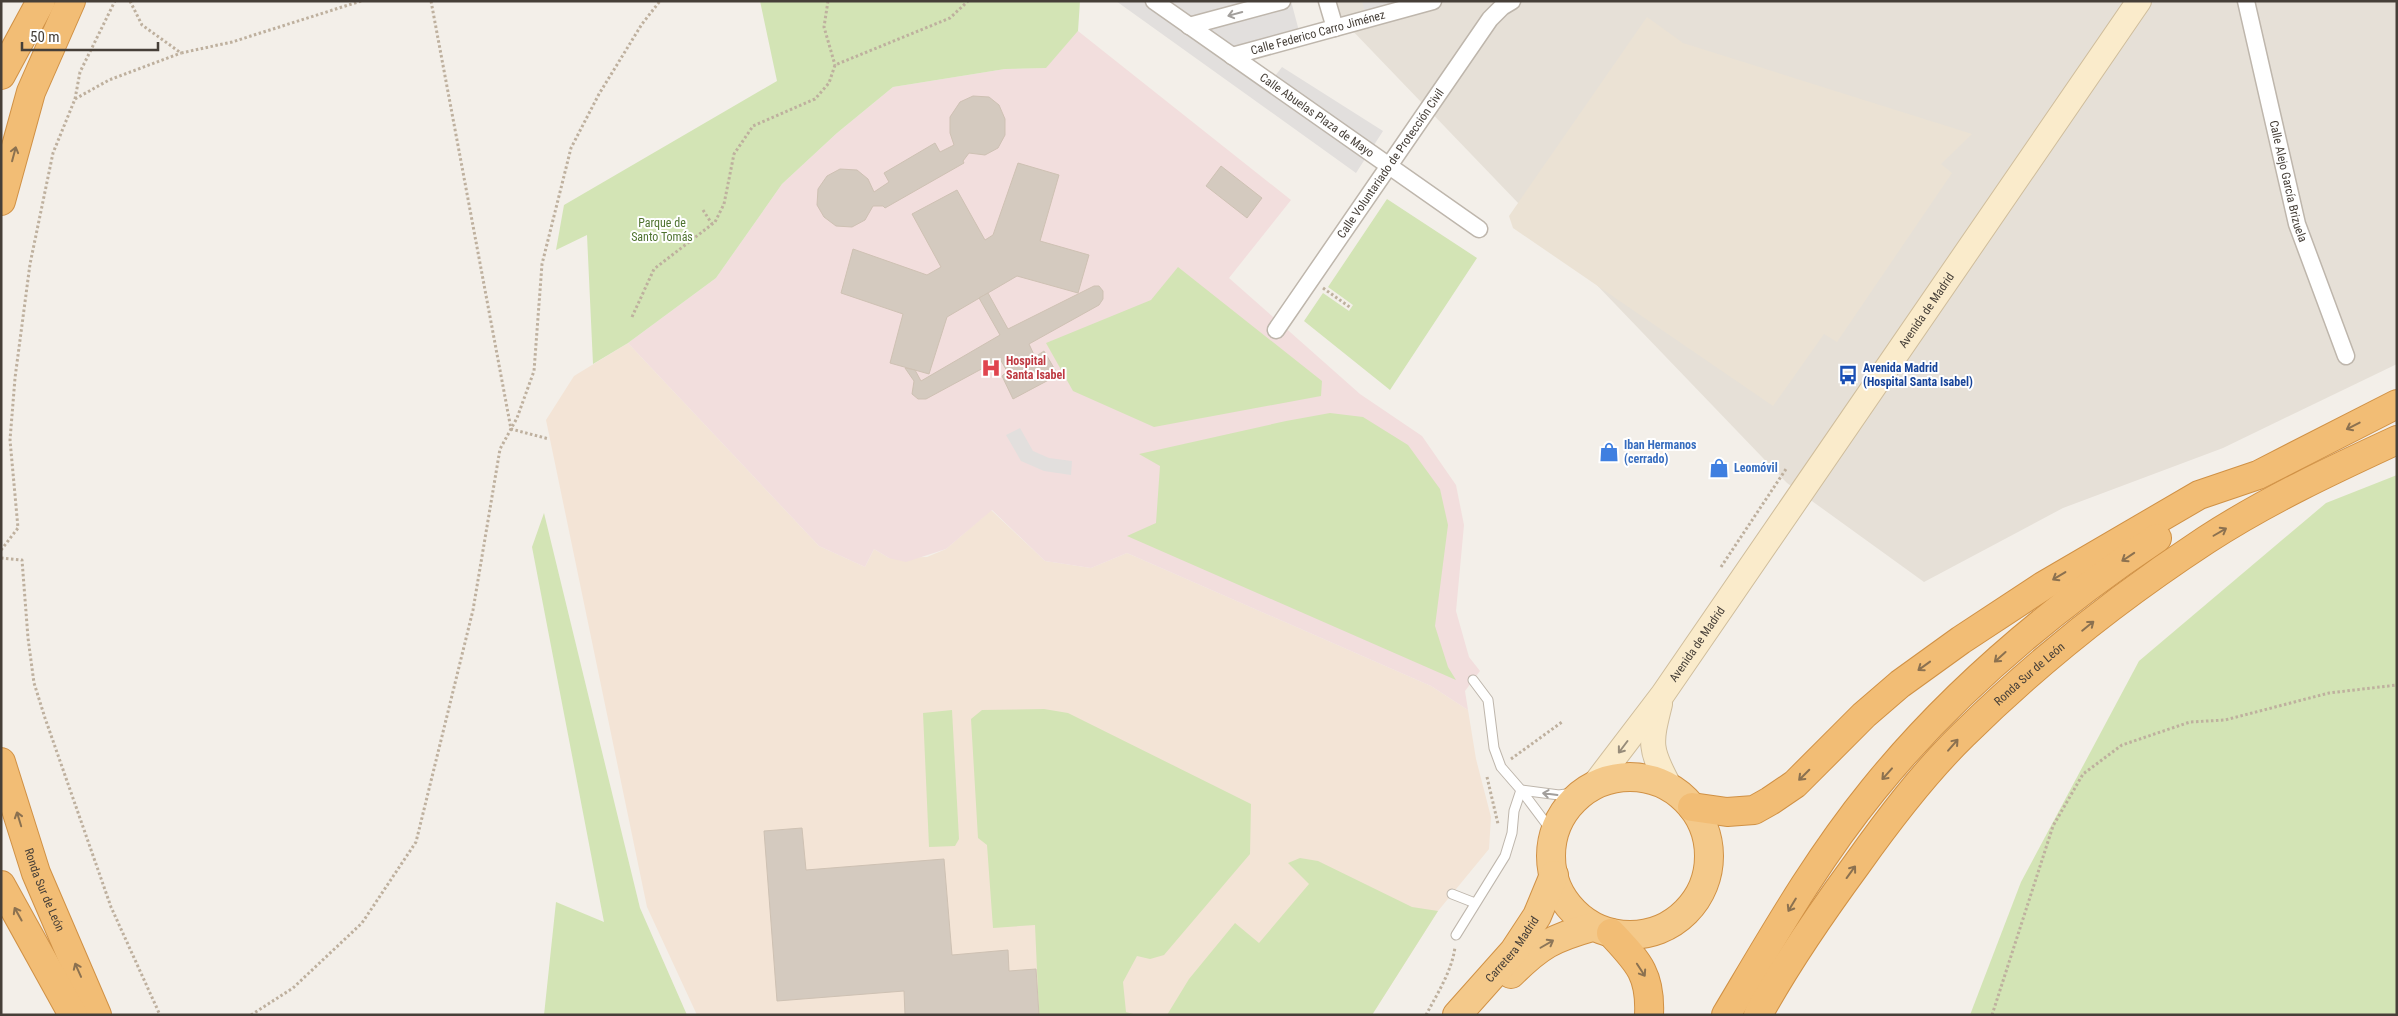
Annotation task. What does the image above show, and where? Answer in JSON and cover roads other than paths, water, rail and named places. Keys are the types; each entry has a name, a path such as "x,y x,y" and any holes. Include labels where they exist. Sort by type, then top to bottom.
{"highway":[{"path":"1,74 41,1"},
{"path":"1,201 31,92 71,1"},
{"path":"1726,1015 1805,884 1872,791 1946,707 2002,654 2119,563 2213,501 2258,475 2397,404"},
{"name":"Ronda Sur de León","path":"1758,1015 1779,977 1834,895 1896,810 1961,736 2025,677 2113,605 2208,539 2318,476 2397,440"},
{"path":"1692,807 1727,812 1754,810 1770,802 1795,784 1864,715 1900,684 1961,640 2042,586 2199,495 2258,475"},
{"name":"Ronda Sur de León","path":"1,762 36,873 98,1015"},
{"path":"1602,930 1635,936 1659,932 1680,918 1696,900 1706,877 1709,853 1704,829 1692,807 1670,787 1646,777 1621,776 1588,787 1568,804 1554,834 1551,854 1554,876 1561,894 1574,913 1602,930 1630,953 1645,975 1650,995 1649,1015"},
{"name":"Carretera Madrid","path":"1457,1015 1514,951 1537,916 1554,876"},
{"path":"1,885 73,1015"},
{"path":"1776,1015 1804,965 1834,895"},
{"name":"Carretera Madrid","path":"1476,1015 1491,994 1532,952 1562,935 1602,930"}],"main road":[{"name":"Avenida de Madrid","path":"1588,787 1663,694 2139,1"},
{"name":"Avenida de Madrid","path":"1663,694 1652,733 1652,748 1656,761 1670,787"}],"street":[{"name":"Calle Abuelas Plaza de Mayo","path":"1154,1 1479,229"},
{"path":"1189,26 1282,1"},
{"path":"1328,1 1335,28"},
{"name":"Calle Federico Carro Jiménez","path":"1232,56 1433,1"},
{"name":"Calle Voluntariado de Protección Civil","path":"1276,330 1490,19 1502,7 1512,1"},
{"name":"Calle Alejo García Brizuela","path":"2246,1 2298,224 2346,356"}],"lane":[{"path":"1473,680 1488,700 1494,748 1500,767 1521,790 1554,834"},
{"path":"1521,790 1559,795 1588,787"},
{"path":"1456,935 1474,903 1496,874 1505,856 1512,833 1514,811 1521,790"},
{"path":"1452,894 1474,903"}],"place":[{"name":"Hospital Santa Isabel","path":"991,368"},
{"name":"Avenida Madrid (Hospital Santa Isabel)","path":"1848,375"},
{"name":"Iban Hermanos (cerrado)","path":"1609,452"},
{"name":"Leomóvil","path":"1719,468"}],"park label":[{"name":"Parque de Santo Tomás","path":"662,230"}]}
